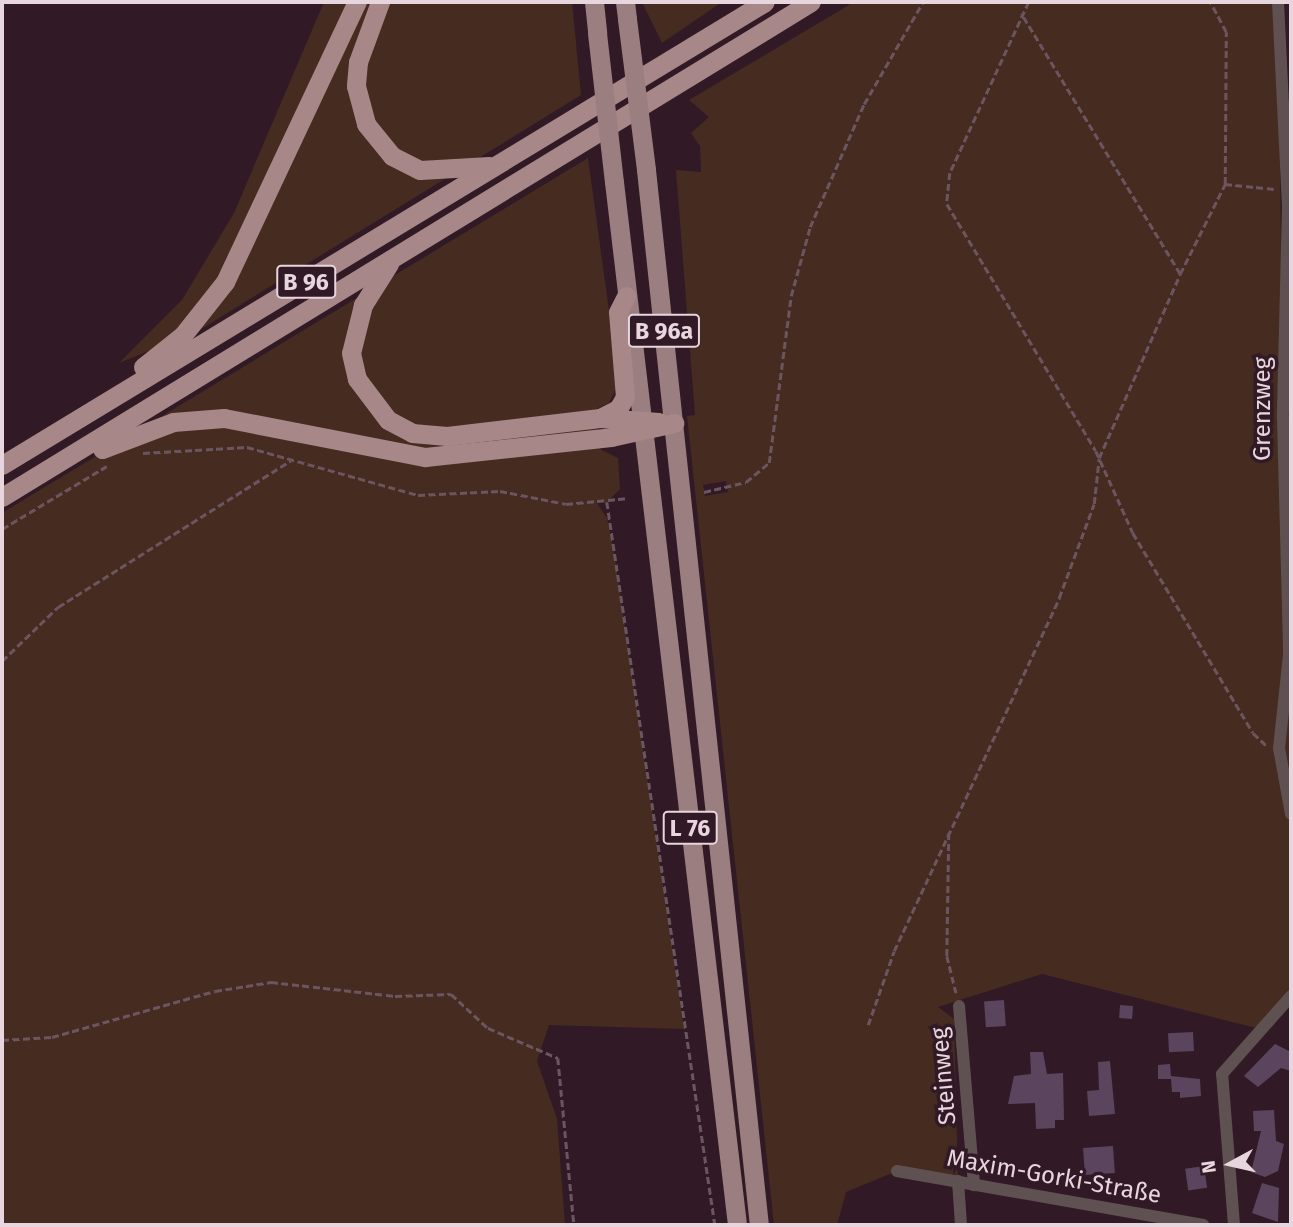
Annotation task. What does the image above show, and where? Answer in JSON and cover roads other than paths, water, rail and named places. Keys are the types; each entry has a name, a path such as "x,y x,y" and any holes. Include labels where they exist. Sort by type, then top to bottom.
{"highway":[{"path":"117,396 132,375 198,320 225,282 357,2"},
{"path":"380,2 358,62 356,86 366,124 392,156 420,170 494,166"},
{"name":"B 96","path":"2,465 765,2"},
{"name":"B 96","path":"7,494 811,2"},
{"path":"389,261 363,304 351,353 357,379 388,420 412,433 447,436 600,418 644,426"},
{"path":"600,418 618,409 625,397 618,312 626,296"},
{"path":"7,494 135,433 198,419 271,422 374,452 425,457 674,423"}],"main road":[{"name":"B 96a","path":"594,2 626,296"},
{"name":"B 96a","path":"626,10 674,423"},
{"path":"626,296 644,426"},
{"name":"L 76","path":"674,423 759,1225"},
{"name":"L 76","path":"644,426 737,1225"}],"street":[{"name":"Grenzweg","path":"1278,2 1287,78 1283,418 1290,651 1279,748 1291,814"},
{"path":"1234,1225 1222,1074 1291,996"},
{"name":"Steinweg","path":"959,1006 974,1185"},
{"name":"Maxim-Gorki-Straße","path":"897,1171 1203,1225"},
{"path":"958,1181 961,1225"}]}
